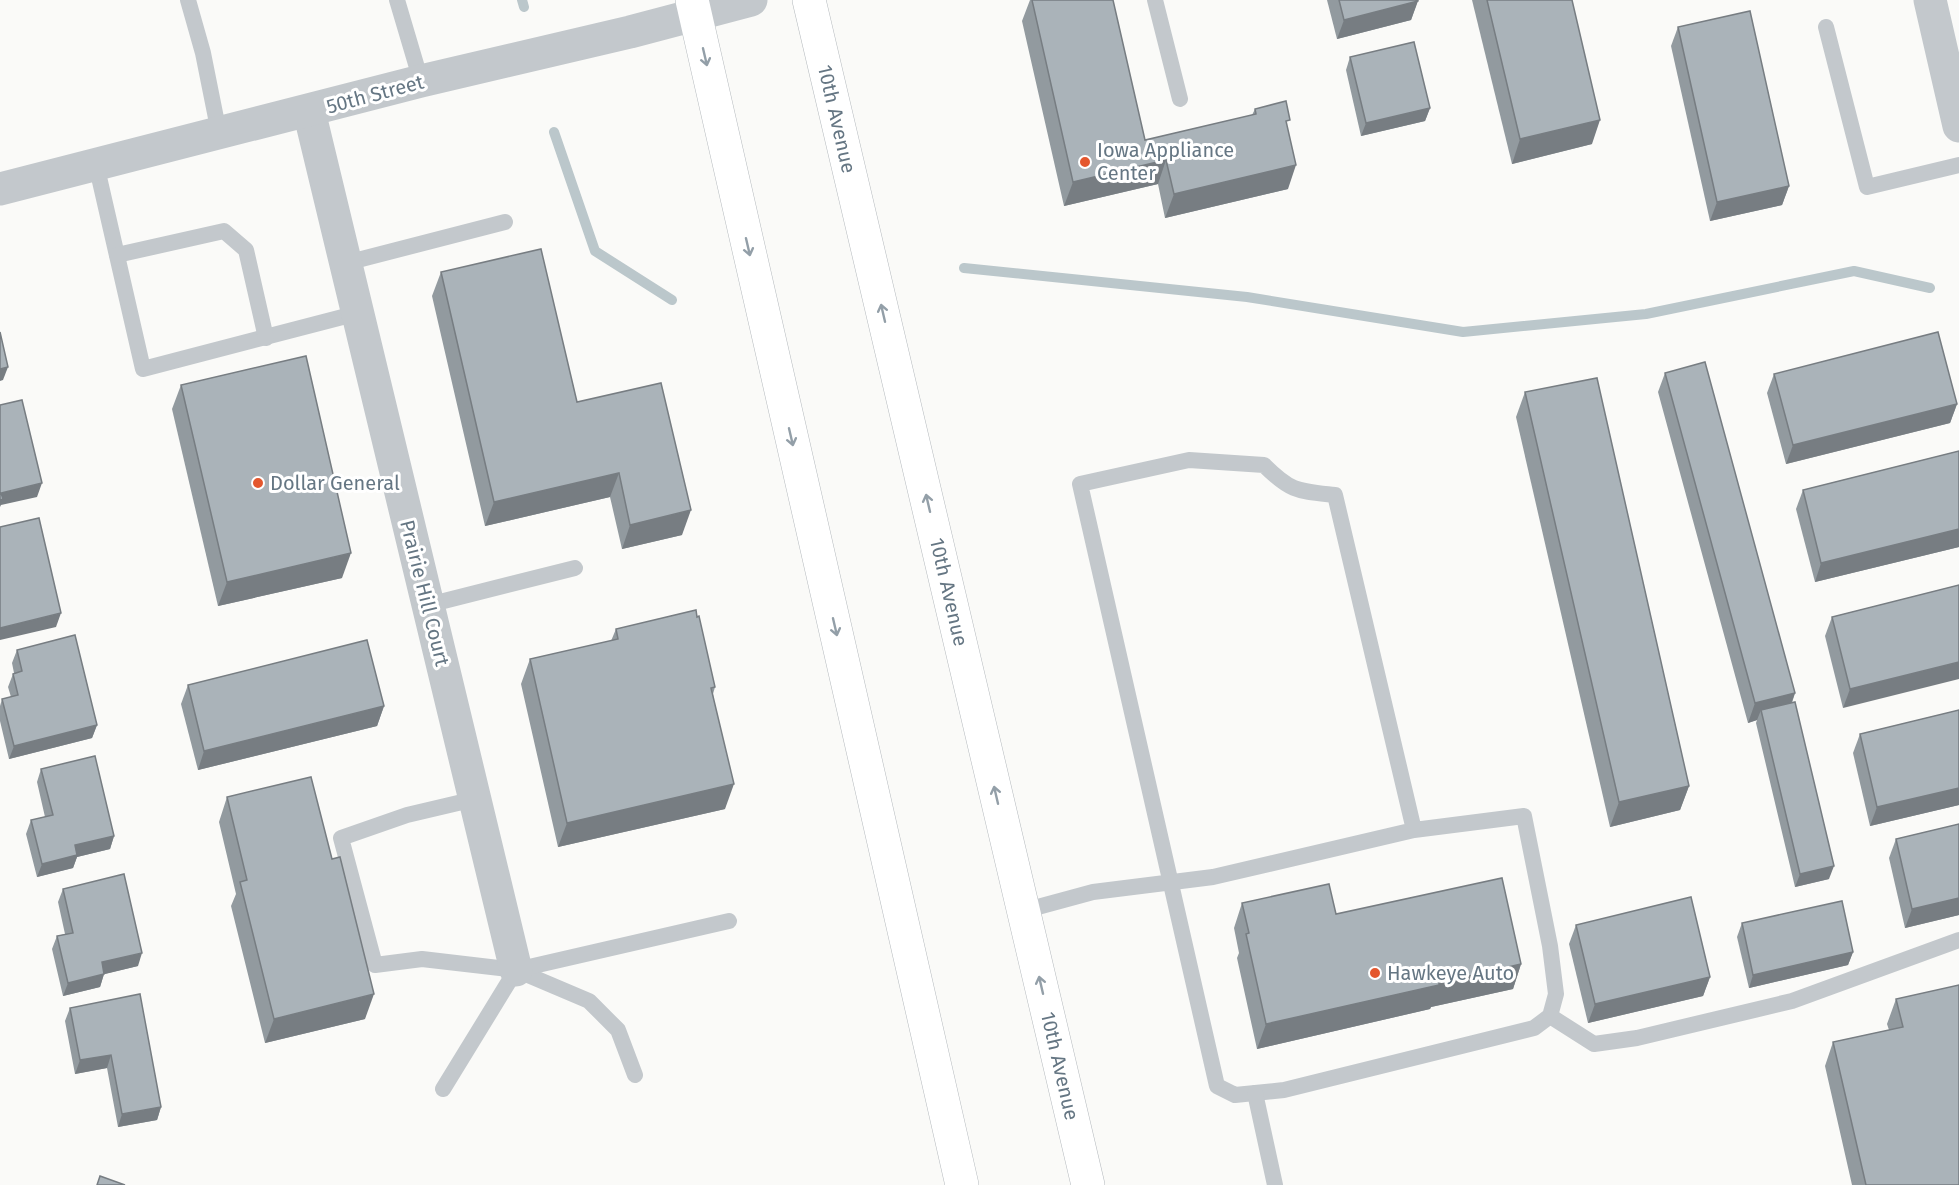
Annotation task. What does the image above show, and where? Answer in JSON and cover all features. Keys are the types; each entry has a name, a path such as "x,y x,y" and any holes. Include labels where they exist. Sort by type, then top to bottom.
{"main road":[{"name":"10th Avenue","path":"809,0 1088,1185"},
{"path":"693,8 962,1185"}],"street":[{"name":"50th Street","path":"0,189 309,111 693,8 751,0"},
{"path":"1930,0 1959,126"},
{"name":"Prairie Hill Court","path":"309,111 516,970"}],"lane":[{"path":"188,0 203,53 219,133"},
{"path":"398,0 421,81"},
{"path":"1155,0 1180,99"},
{"path":"1826,27 1867,187 1959,165"},
{"path":"96,164 143,369 358,313"},
{"path":"346,263 505,222"},
{"path":"117,255 224,231 246,250 266,338"},
{"path":"1023,911 1093,892 1170,883 1213,877 1414,830 1524,816 1550,946 1556,994 1550,1016 1534,1028 1284,1090 1235,1095 1217,1086 1170,883 1080,484 1189,460 1264,465 1281,482 1301,492 1335,495 1414,830"},
{"path":"428,605 575,568"},
{"path":"475,799 407,815 340,838 375,965 422,959 516,970 589,1001 618,1030 635,1075"},
{"path":"444,1089 516,970 729,921"},
{"path":"1550,1016 1594,1044 1637,1038 1792,1001 1959,940"},
{"path":"1255,1093 1275,1185"}],"building":[{"path":"1032,0 1113,0 1145,140 1256,114 1255,109 1286,101 1290,120 1286,121 1296,165 1174,194 1166,160 1073,182"},
{"path":"1339,0 1418,0 1418,1 1344,20"},
{"path":"1487,0 1572,0 1600,120 1520,139"},
{"path":"1750,11 1789,186 1717,202 1678,27"},
{"path":"1414,42 1430,108 1366,123 1350,57"},
{"path":"541,249 577,402 661,383 691,510 630,525 619,473 494,502 441,272"},
{"path":"0,332 8,367 0,369"},
{"path":"1938,332 1957,404 1793,445 1774,374"},
{"path":"306,356 351,553 227,582 181,385"},
{"path":"1705,362 1795,693 1755,703 1665,373"},
{"path":"1597,378 1689,786 1619,802 1525,392"},
{"path":"22,400 42,483 1,493 3,499 0,500 0,405"},
{"path":"1959,451 1959,529 1821,563 1803,490"},
{"path":"39,518 61,613 0,628 0,527"},
{"path":"1959,585 1959,662 1850,689 1832,617"},
{"path":"696,610 715,687 711,688 734,784 567,823 530,659 618,639 616,629"},
{"path":"75,635 97,725 14,746 2,699 18,695 13,674 22,671 17,650"},
{"path":"367,640 384,706 204,751 188,685"},
{"path":"1795,702 1834,866 1800,874 1761,710"},
{"path":"1959,710 1959,788 1877,807 1860,734"},
{"path":"95,756 114,836 75,845 77,855 42,864 31,820 53,815 41,769"},
{"path":"311,777 332,859 340,857 374,994 274,1019 240,882 247,880 227,797"},
{"path":"1959,824 1959,898 1912,909 1896,839"},
{"path":"124,874 142,953 102,962 104,974 68,983 57,936 73,933 63,889"},
{"name":"Hawkeye Auto","path":"1502,878 1521,964 1266,1024 1246,934 1249,933 1242,903 1329,884 1336,914"},
{"path":"1691,897 1710,977 1595,1004 1576,925"},
{"path":"1842,901 1853,952 1753,975 1742,923"},
{"path":"1959,985 1959,1185 1866,1185 1833,1042 1903,1027 1896,999"},
{"path":"140,994 161,1107 122,1114 111,1055 80,1060 70,1008"},
{"path":"100,1176 125,1185 97,1185"}],"waterway":[{"path":"522,0 524,7"},
{"path":"554,132 595,251 672,300"},
{"path":"964,268 1247,297 1463,332 1646,314 1854,271 1930,288"}],"place":[{"name":"Iowa Appliance Center","path":"1085,162"},
{"name":"Dollar General","path":"258,483"},
{"name":"Hawkeye Auto","path":"1375,973"}]}
